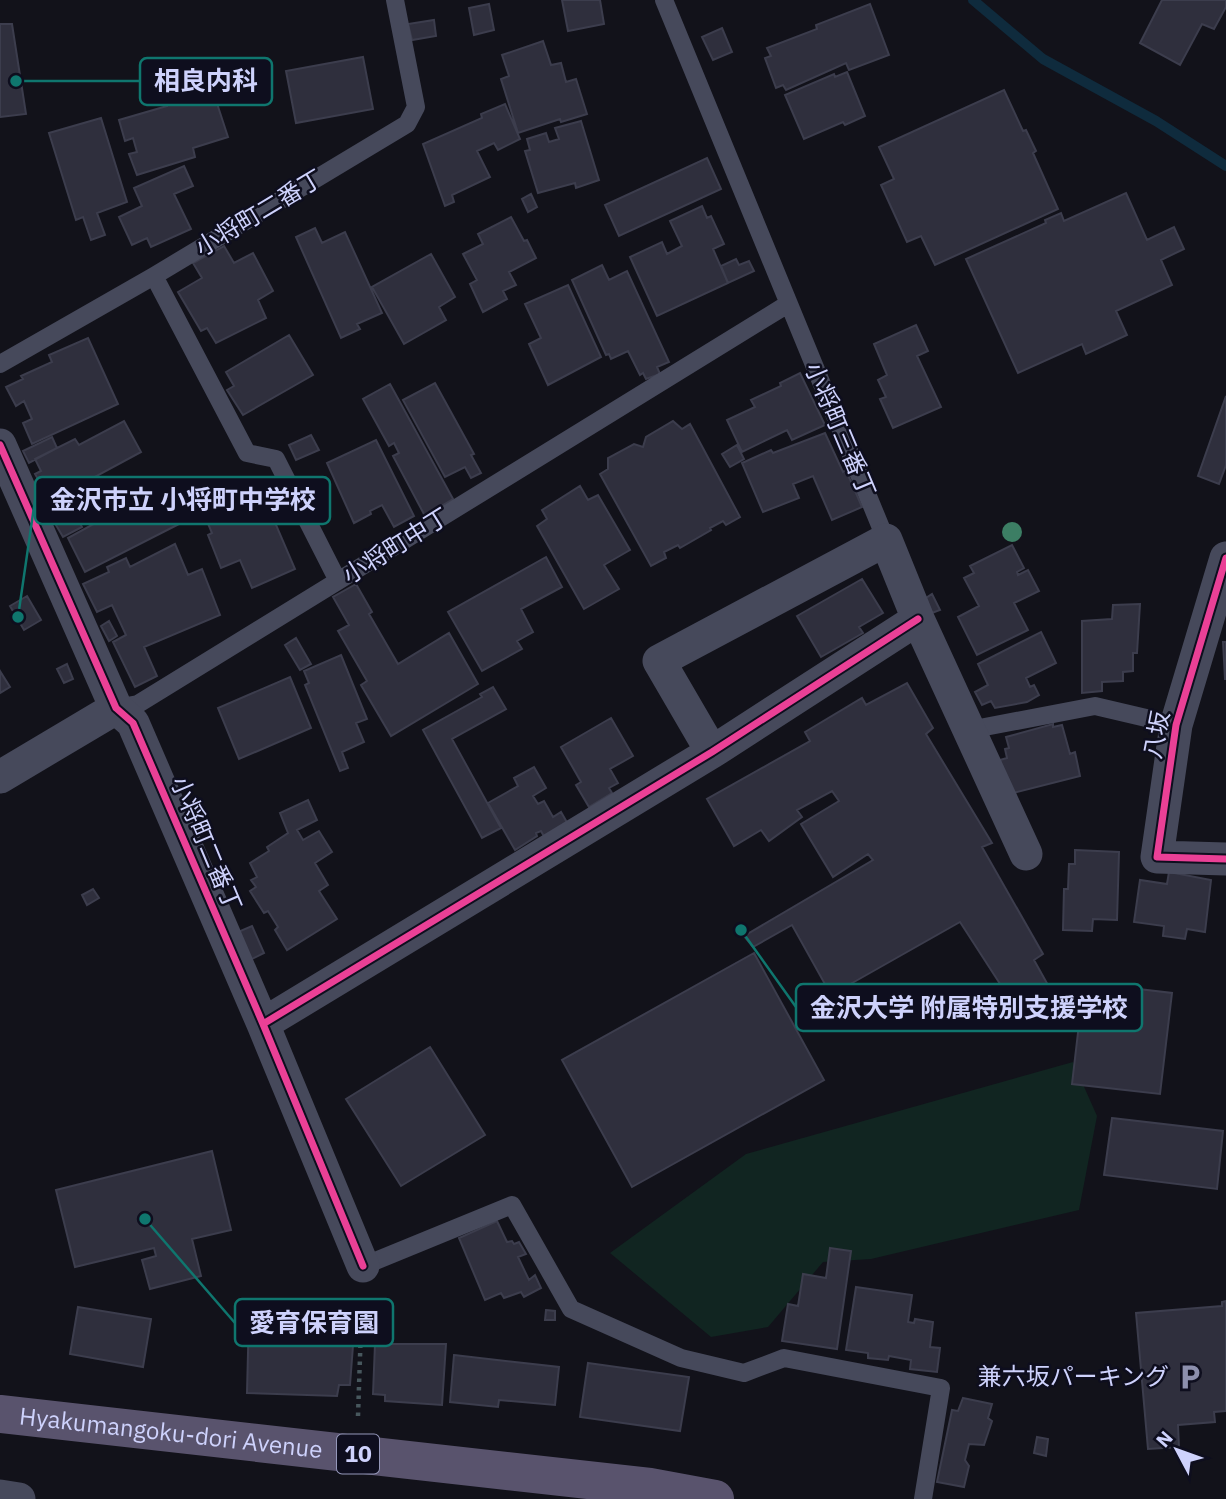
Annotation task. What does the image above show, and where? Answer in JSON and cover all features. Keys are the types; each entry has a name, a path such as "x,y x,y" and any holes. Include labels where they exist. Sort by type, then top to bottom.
{"main road":[{"name":"Hyakumangoku-dori Avenue","path":"0,1413 650,1487 715,1499"}],"street":[{"name":"小将町二番丁","path":"0,445 116,708 132,723 263,1024 363,1266"},
{"name":"小将町三番丁","path":"886,540 918,619 1026,854"},
{"path":"712,752 659,661 886,540"},
{"name":"八坂","path":"1226,558 1176,725 1157,857 1226,859"},
{"path":"263,1024 712,752 918,619"},
{"name":"小将町中丁","path":"0,777 116,708"},
{"path":"0,1496 19,1499"}],"lane":[{"name":"小将町二番丁","path":"0,364 154,276 407,124 416,107 395,0"},
{"name":"小将町三番丁","path":"664,0 886,540"},
{"path":"154,276 247,453 276,460 338,581"},
{"name":"小将町中丁","path":"116,708 138,704 788,304"},
{"path":"969,730 1095,706 1176,725"},
{"path":"363,1266 512,1205 572,1309 681,1358 744,1373 784,1358 941,1388 923,1499"}],"path":[{"path":"358,1416 363,1266"}],"green space":[{"path":"1073,1062 1097,1116 1079,1210 871,1259 823,1262 768,1327 711,1337 610,1253 746,1154"}],"building":[{"path":"562,0 600,0 604,24 568,31"},
{"path":"1162,0 1226,0 1226,7 1214,29 1202,24 1180,65 1140,43"},
{"path":"489,4 494,30 474,35 469,8"},
{"path":"870,4 889,55 849,70 846,63 786,90 783,85 776,88 765,58 771,56 767,48 817,29 816,25"},
{"path":"434,20 436,36 412,40 408,24"},
{"path":"0,24 12,24 26,114 0,117"},
{"path":"722,28 732,52 713,60 702,37"},
{"path":"543,41 551,65 561,63 566,82 576,79 587,114 561,122 560,119 518,133 501,79 509,76 502,55"},
{"path":"363,57 373,109 296,123 286,71"},
{"path":"847,72 865,116 845,125 843,122 804,139 785,95 834,74 835,77"},
{"path":"210,82 228,137 193,148 195,157 137,175 129,154 137,152 133,138 125,141 119,120 167,106 164,96"},
{"path":"1004,90 1023,131 1026,130 1036,151 1033,153 1058,209 935,265 921,236 907,242 881,185 894,179 879,147"},
{"path":"505,104 520,139 498,150 494,143 477,151 490,177 452,195 454,202 445,206 423,144 482,118 481,114"},
{"path":"101,118 127,202 97,213 105,235 91,240 83,217 76,220 49,133"},
{"path":"581,121 599,180 576,188 575,183 538,193 525,151 530,150 527,139 546,133 549,142 559,139 555,128"},
{"path":"707,158 721,189 619,236 605,205"},
{"path":"184,166 193,186 174,194 191,229 151,247 147,238 132,245 119,217 142,206 134,188"},
{"path":"1126,193 1147,240 1174,227 1184,249 1161,260 1172,285 1116,311 1127,335 1086,354 1082,344 1018,373 966,259 1046,223 1045,220 1061,213 1064,221"},
{"path":"531,194 537,207 528,212 522,199"},
{"path":"702,206 707,218 711,216 724,244 713,249 728,283 657,316 630,257 662,242 667,254 682,246 670,221"},
{"path":"511,217 536,258 509,272 516,285 503,291 507,299 483,312 470,284 477,280 463,254 483,244 478,234"},
{"path":"315,228 322,243 345,232 382,313 357,324 360,329 341,338 296,237"},
{"path":"224,246 234,263 253,253 273,291 258,300 266,318 216,343 207,328 201,331 178,292 202,278 193,263"},
{"path":"431,254 455,297 439,307 446,320 404,344 372,287"},
{"path":"736,259 739,265 749,261 754,271 728,283 721,266"},
{"path":"602,265 609,280 627,271 669,362 657,367 660,374 646,379 643,373 640,375 628,351 611,359 609,354 606,355 572,280"},
{"path":"568,285 601,357 548,385 529,344 541,338 525,304"},
{"path":"916,325 928,351 917,356 941,407 893,428 880,399 886,397 878,380 887,375 874,344"},
{"path":"289,335 313,375 243,415 227,390 234,386 226,372"},
{"path":"88,338 118,404 32,444 23,423 32,419 24,401 16,406 6,387 23,379 21,376 52,362 49,355"},
{"path":"800,373 825,425 792,440 787,430 742,452 727,420 755,407 751,400 781,386 780,383"},
{"path":"435,383 474,454 471,455 481,473 471,478 465,467 445,477 403,400"},
{"path":"390,384 453,499 425,516 393,456 399,453 394,443 389,446 363,399"},
{"path":"1226,396 1226,465 1219,484 1198,476"},
{"path":"124,421 141,452 56,498 53,492 47,495 35,474 41,471 35,459 75,439 79,445"},
{"path":"673,421 682,429 690,424 740,517 726,525 723,521 680,548 678,545 664,552 666,558 651,566 600,474 608,469 608,458 634,444 643,447 646,437"},
{"path":"825,433 843,472 846,470 862,507 832,520 813,476 793,484 799,498 763,512 742,463 771,450 773,453"},
{"path":"311,435 319,450 296,460 289,445"},
{"path":"52,437 57,448 29,463 23,451"},
{"path":"376,440 414,516 394,527 382,505 354,523 327,463"},
{"path":"737,445 744,459 730,467 722,454"},
{"path":"258,483 295,569 252,588 240,560 221,568 208,535 212,533 201,507"},
{"path":"163,486 183,522 85,572 68,538"},
{"path":"580,486 588,500 598,495 630,550 604,565 619,589 584,609 537,526 547,519 542,510"},
{"path":"75,514 82,527 63,537 56,525"},
{"path":"175,544 188,575 202,569 220,615 144,647 157,676 135,687 113,642 126,635 112,605 97,612 83,584 109,572 107,567 126,558 130,567"},
{"path":"1012,545 1024,568 1017,572 1018,575 1028,570 1039,591 1014,603 1028,630 977,655 958,617 979,606 964,578 974,573 970,566"},
{"path":"546,557 562,587 521,609 533,632 517,641 522,649 482,671 448,612"},
{"path":"862,579 883,613 859,627 863,633 821,657 797,616"},
{"path":"356,584 372,612 369,614 398,664 449,633 478,684 391,736 361,685 367,681 338,631 349,625 333,597"},
{"path":"932,594 940,610 932,613 926,598"},
{"path":"27,596 41,620 24,630 10,606"},
{"path":"1140,604 1137,653 1133,653 1133,671 1123,672 1123,681 1102,682 1102,691 1082,693 1082,621 1112,619 1113,605"},
{"path":"109,621 117,636 109,641 101,626"},
{"path":"1041,632 1056,663 1026,678 1030,687 1034,685 1039,695 1027,702 995,708 991,701 982,705 975,692 988,685 978,664"},
{"path":"296,638 311,664 300,670 285,645"},
{"path":"1223,642 1226,642 1226,679 1225,679"},
{"path":"341,655 367,719 356,723 364,742 342,752 348,768 340,771 305,685 309,683 304,671"},
{"path":"67,664 73,679 64,683 57,669"},
{"path":"0,671 10,687 0,693"},
{"path":"290,677 311,728 239,759 218,708"},
{"path":"907,683 933,728 926,734 992,843 982,847 1043,954 1034,960 1048,985 1013,1004 960,922 831,995 792,925 753,947 744,936 873,860 868,854 833,877 801,824 839,801 832,791 797,810 802,817 769,841 761,830 734,846 707,799 810,741 805,732 862,698 866,705"},
{"path":"493,687 506,709 452,739 501,828 482,838 423,730 482,697 480,694"},
{"path":"611,718 633,756 610,769 618,783 609,788 612,793 589,807 576,785 581,782 561,747"},
{"path":"1053,724 1053,727 1062,725 1070,754 1075,752 1080,776 1009,794 1000,760 1007,758 1005,749 1009,748 1006,737"},
{"path":"534,767 546,788 533,796 538,804 544,801 553,817 561,812 569,826 546,840 541,831 536,833 537,836 515,850 488,803 518,786 514,778"},
{"path":"308,800 317,820 297,830 303,840 319,831 332,852 315,863 328,885 319,891 337,919 287,950 268,911 264,913 250,891 256,887 251,880 257,877 250,863 269,851 267,847 288,833 280,813"},
{"path":"1075,850 1119,852 1117,920 1093,919 1092,931 1063,930 1064,889 1068,889 1069,864 1075,864"},
{"path":"1169,872 1211,880 1205,932 1187,929 1185,939 1163,936 1164,926 1134,922 1140,880 1167,884"},
{"path":"93,889 99,898 87,905 82,895"},
{"path":"252,926 264,953 250,960 238,932"},
{"path":"754,953 824,1080 632,1187 562,1060"},
{"path":"1113,986 1172,993 1160,1094 1072,1084 1079,1024 1108,1026"},
{"path":"430,1047 485,1135 401,1186 346,1099"},
{"path":"1112,1118 1223,1131 1217,1189 1104,1175"},
{"path":"212,1151 231,1230 192,1239 201,1276 150,1289 142,1260 156,1256 154,1248 75,1267 56,1190"},
{"path":"497,1221 507,1242 519,1242 526,1254 518,1257 529,1280 535,1275 541,1288 524,1297 521,1292 504,1298 501,1293 485,1300 459,1238"},
{"path":"830,1248 851,1251 837,1349 782,1341 788,1304 798,1306 803,1274 826,1278"},
{"path":"856,1287 912,1295 908,1322 914,1323 915,1319 933,1322 930,1347 940,1348 937,1372 910,1369 911,1360 889,1356 888,1360 868,1358 868,1353 846,1350"},
{"path":"1226,1301 1226,1411 1214,1412 1215,1422 1178,1425 1179,1447 1148,1449 1136,1313 1222,1306 1222,1302"},
{"path":"334,1304 356,1306 350,1385 339,1385 337,1396 247,1393 249,1313 331,1316"},
{"path":"78,1307 151,1319 143,1367 70,1354"},
{"path":"546,1310 555,1311 555,1320 545,1320"},
{"path":"375,1344 446,1344 442,1405 385,1401 385,1395 373,1394"},
{"path":"454,1355 559,1367 555,1405 499,1400 498,1407 450,1402"},
{"path":"588,1363 689,1377 680,1431 580,1417"},
{"path":"963,1398 992,1404 988,1418 992,1421 984,1445 969,1444 965,1460 969,1466 964,1487 937,1482 952,1410 958,1411"},
{"path":"1037,1437 1048,1439 1046,1456 1034,1453"}],"waterway":[{"path":"973,0 1043,59 1156,121 1226,166"}],"cycle path":[{"path":"0,445 116,708 133,723 263,1024 363,1266"},
{"path":"1226,558 1176,725 1157,857 1226,859"},
{"path":"263,1024 712,752 918,619"}],"place":[{"name":"相良内科","path":"16,81"},
{"name":"金沢市立 小将町中学校","path":"18,617"},
{"name":"金沢大学 附属特別支援学校","path":"741,930"},
{"name":"愛育保育園","path":"145,1219"},
{"name":"兼六坂パーキング","path":"1190,1377"}]}
